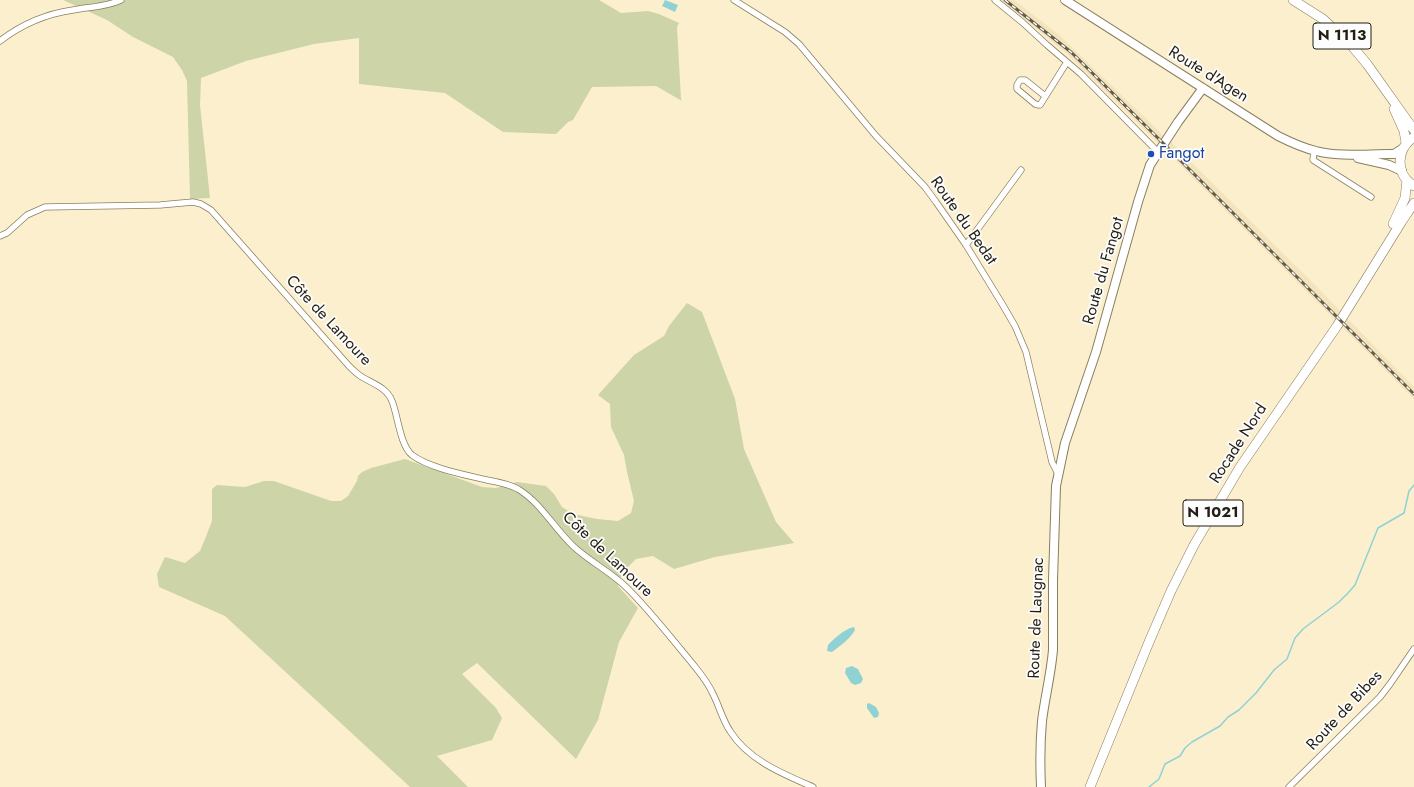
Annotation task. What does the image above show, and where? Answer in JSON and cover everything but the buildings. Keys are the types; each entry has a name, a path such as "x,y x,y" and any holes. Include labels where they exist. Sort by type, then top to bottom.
{"main road":[{"name":"N 1113","path":"1293,0 1323,19 1360,55 1414,130"},
{"name":"N 1113","path":"1381,83 1401,124 1404,146"},
{"path":"1410,183 1402,171 1400,160 1404,146 1414,137"},
{"name":"N 1021","path":"1376,261 1405,198 1410,183"},
{"name":"N 1021","path":"1376,261 1414,203"},
{"name":"Rocade Nord","path":"1090,787 1149,642 1194,544 1240,467 1337,326 1376,261"}],"street":[{"path":"0,41 18,28 44,16 110,4 121,0"},
{"name":"Route du Bedat","path":"734,0 785,32 799,44 876,136 925,187 966,245 1015,326 1026,352 1052,462 1058,474"},
{"path":"995,0 1094,86 1158,152"},
{"name":"Route d'Agen","path":"1065,0 1278,136 1314,151 1343,155 1389,165 1402,171"},
{"path":"1045,96 1025,80 1020,80 1017,85 1017,89 1037,105 1040,104 1068,62"},
{"name":"Route du Fangot","path":"1058,474 1069,430 1096,352 1138,202 1150,165 1203,88"},
{"name":"Route d'Agen","path":"1343,155 1394,154 1404,146"},
{"path":"1314,151 1313,160 1370,197"},
{"path":"966,245 1021,170"},
{"name":"Côte de Lamoure","path":"0,236 7,233 27,215 45,207 154,206 193,202 202,204 211,210 349,366 359,375 380,386 385,391 392,400 405,446 410,453 437,466 506,484 525,494 540,507 551,522 573,546 624,585 682,650 705,679 729,731 742,748 764,763 813,787"},
{"name":"Route de Laugnac","path":"1041,787 1040,748 1042,720 1052,665 1053,650 1053,550 1058,474"},
{"name":"Route de Bibes","path":"1290,787 1380,697 1414,649"}],"shaded area":[{"path":"1001,0 1014,0 1058,34 1165,137 1160,145 1065,52"},
{"path":"1170,141 1318,288 1414,387 1414,399 1164,149"}],"green space":[{"path":"63,0 599,0 621,13 648,11 679,23 677,27 682,101 656,86 592,87 573,120 568,122 556,134 503,132 445,93 359,84 359,38 314,44 246,61 201,78 200,105 210,198 190,199 187,81 182,70 173,57 133,37 107,20"},
{"path":"687,303 702,312 735,399 744,449 776,522 794,543 715,557 674,569 653,556 636,559 622,573 618,586 638,608 619,642 598,720 576,759 477,663 462,674 496,708 502,718 492,740 437,756 468,787 410,787 225,616 159,587 157,574 165,557 185,563 200,551 212,521 212,489 217,485 245,487 264,481 274,481 331,501 341,501 348,496 357,481 358,476 362,472 371,468 405,459 482,487 496,488 517,482 546,486 554,494 562,507 573,514 597,519 618,521 631,513 634,501 624,455 611,427 610,404 598,395 634,355 664,336 669,326"}],"water":[{"path":"665,0 678,5 675,12 662,6"},
{"path":"854,627 855,630 845,642 832,652 827,651 828,645 837,637 843,632"},
{"path":"852,666 858,669 863,679 861,683 855,685 851,683 845,673 846,668"},
{"path":"869,703 876,707 879,713 878,717 874,718 867,708 867,704"}],"waterway":[{"path":"1149,787 1159,779 1165,764 1180,756 1185,748 1192,742 1220,726 1228,717 1239,710 1256,693 1274,670 1287,659 1295,638 1303,629 1339,602 1348,593 1355,585 1378,528 1404,513 1409,491 1414,485"}],"railway":[{"path":"1005,0 1071,52 1414,394"}],"place":[{"name":"Fangot","path":"1151,154"}]}
